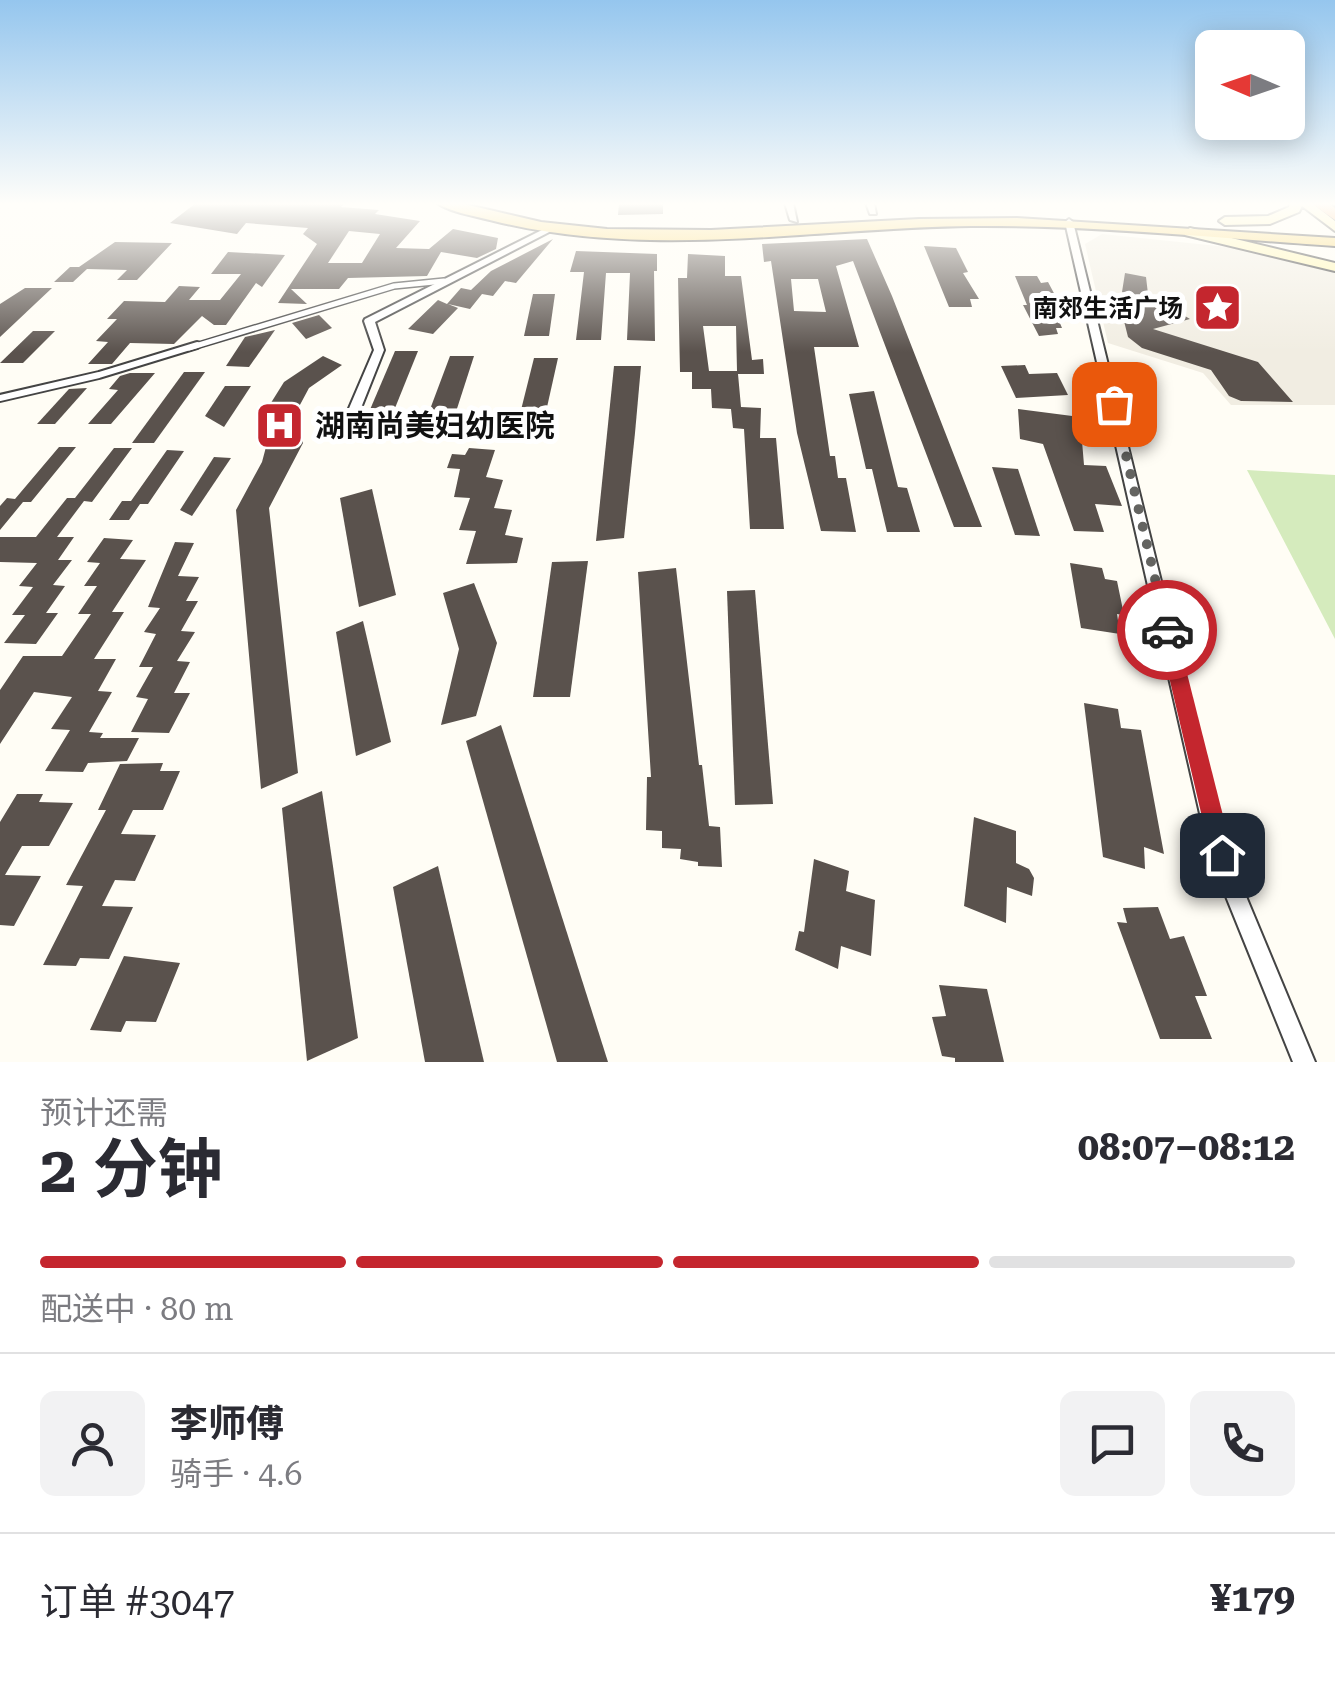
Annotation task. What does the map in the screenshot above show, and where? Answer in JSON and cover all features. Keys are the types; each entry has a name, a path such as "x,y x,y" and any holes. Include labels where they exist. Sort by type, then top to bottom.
{"main road":[{"path":"1274,253 1335,267"}],"street":[{"path":"501,253 369,322 379,350 347,427 502,429"},
{"path":"1076,253 1210,818 1236,894 1304,1062"}],"lane":[{"path":"0,398 98,375 394,286 444,281"}],"green space":[{"path":"1247,470 1335,475 1335,639"}],"shaded area":[{"name":"南郊生活广场","path":"1087,253 1255,253 1335,273 1335,405 1231,405 1203,373 1108,343"}],"building":[{"path":"100,253 163,253 137,280 117,280 127,270 87,269 73,282 54,282 70,267 79,267"},
{"path":"228,253 285,255 262,287 256,283 226,325 214,325 202,316 174,344 130,343 112,364 88,364 108,342 96,341 117,319 107,319 124,301 165,302 179,286 200,287 189,300 220,300 241,274 211,274"},
{"path":"311,253 335,253 328,263 362,263 368,253 441,253 427,276 348,278 339,289 291,289 307,304 278,303"},
{"path":"444,253 488,253 477,258"},
{"path":"527,253 542,253 516,283 505,281 493,296 482,294 470,309 448,304 458,308 433,334 408,329 438,300 447,304 461,288 471,290 491,271"},
{"path":"576,253 657,254 655,341 627,340 630,273 606,273 601,340 576,340 584,272 570,272"},
{"path":"763,253 873,253 982,527 954,527 853,261 836,266 859,347 814,347 830,456 835,456 838,478 846,478 856,532 821,531 797,433 771,261 764,262","holes":["791,279 818,279 826,312 794,311"]},
{"path":"927,253 958,253 968,272 963,273 979,299 970,299 972,307 949,307"},
{"path":"688,254 725,256 725,276 741,276 752,360 763,359 764,374 738,374 741,407 761,408 760,438 776,438 784,529 750,529 744,429 733,428 731,409 712,408 711,389 692,389 692,372 680,372 678,278 687,278","holes":["703,326 736,326 737,371 709,371"]},
{"path":"1125,273 1146,277 1148,294 1190,319 1153,329 1258,362 1293,402 1241,401 1229,396 1211,370 1142,348 1128,337 1122,313 1140,312 1122,292"},
{"path":"1015,276 1037,276 1041,283 1048,282 1056,297 1050,299 1062,328 1056,328 1058,334 1039,336 1023,305 1027,305"},
{"path":"25,288 52,288 0,337 0,304"},
{"path":"533,294 555,294 549,336 524,336"},
{"path":"319,315 332,328 306,339 292,323"},
{"path":"275,330 249,367 226,366 245,337"},
{"path":"33,331 55,331 23,363 0,363"},
{"path":"395,351 418,351 391,418 366,419"},
{"path":"323,356 342,365 309,388 294,416 303,443 269,508 298,773 261,789 236,510 262,462 266,447 261,425 264,414 284,382"},
{"path":"450,356 474,356 453,421 426,420"},
{"path":"534,358 558,358 541,434 515,434"},
{"path":"1025,365 1029,374 1057,373 1068,395 1016,398 1001,366"},
{"path":"614,366 641,366 635,433 624,538 596,541"},
{"path":"184,372 205,372 154,443 132,443"},
{"path":"155,373 111,424 88,424 118,390 109,389 120,376"},
{"path":"225,386 251,386 224,427 205,416"},
{"path":"87,388 55,424 37,424 69,389"},
{"path":"874,391 898,487 907,488 920,532 887,532 872,469 866,469 849,394"},
{"path":"1018,409 1080,417 1084,465 1106,466 1122,506 1095,504 1104,532 1074,531 1043,444 1020,439"},
{"path":"59,447 76,447 31,502 23,502 0,530 0,506 7,498 15,499"},
{"path":"114,448 132,448 92,502 84,501 57,537 74,537 58,560 72,560 53,585 65,586 46,613 58,613 36,644 4,643 25,615 12,615 33,587 19,586 37,563 0,562 0,537 36,537 67,498 75,498"},
{"path":"469,448 495,450 486,477 503,480 494,508 512,510 505,535 523,538 517,563 466,564 476,531 459,530 470,498 454,497 460,469 447,468 452,454 465,455"},
{"path":"167,450 184,451 148,504 140,504 129,520 109,520 122,501 131,501"},
{"path":"214,457 231,458 192,516 180,510"},
{"path":"992,467 1018,469 1040,536 1015,535"},
{"path":"372,489 396,595 359,607 340,498"},
{"path":"104,538 133,540 120,559 146,560 112,612 124,612 94,659 116,659 98,691 112,692 89,732 103,733 100,738 139,738 127,761 88,763 83,772 45,771 70,730 51,729 72,697 34,692 0,744 0,690 23,656 62,656 91,614 78,614 97,586 84,586 100,563 87,562"},
{"path":"175,542 194,543 178,576 199,577 186,601 198,601 181,631 195,632 177,661 190,662 174,693 190,693 169,733 131,732 148,699 136,697 153,667 139,667 156,634 144,632 160,608 148,607"},
{"path":"588,561 570,697 533,697 552,562"},
{"path":"1070,563 1102,568 1105,579 1117,581 1124,615 1117,614 1120,634 1081,628"},
{"path":"676,568 699,765 709,826 720,827 722,867 698,866 698,862 680,859 681,849 662,848 662,831 646,830 647,777 651,777 638,572"},
{"path":"474,583 497,643 476,716 441,725 459,649 443,593"},
{"path":"755,590 773,804 735,805 727,591"},
{"path":"363,621 391,742 356,756 336,632"},
{"path":"1084,703 1118,709 1121,728 1141,730 1164,854 1144,847 1145,869 1103,857"},
{"path":"501,725 608,1062 557,1062 466,741"},
{"path":"163,763 160,771 180,771 163,810 133,810 121,834 156,835 135,881 115,880 102,906 133,907 109,959 80,958 76,966 43,965 83,886 66,885 106,810 98,810 120,764"},
{"path":"322,791 358,1038 307,1061 282,808"},
{"path":"17,794 43,794 39,802 73,803 49,846 22,846 5,875 41,876 14,926 0,925 0,822"},
{"path":"974,817 1016,831 1016,863 1029,869 1034,878 1032,896 1007,887 1006,923 964,906"},
{"path":"814,859 849,871 846,891 875,900 871,956 841,946 838,969 795,950 799,931 804,932"},
{"path":"438,866 484,1062 425,1062 393,887"},
{"path":"1158,907 1170,939 1184,936 1207,996 1195,996 1212,1039 1160,1039 1117,922 1127,923 1123,908"},
{"path":"124,956 180,963 156,1022 126,1021 121,1032 90,1030"},
{"path":"939,985 987,989 1004,1062 955,1062 955,1058 942,1056 932,1017 946,1016"}],"way so far":[{"path":"1114,404 1167,630"}],"place":[{"name":"南郊生活广场","path":"1218,308"},
{"name":"湖南尚美妇幼医院","path":"280,425"}],"route":[{"path":"1167,630 1222,855"}]}
